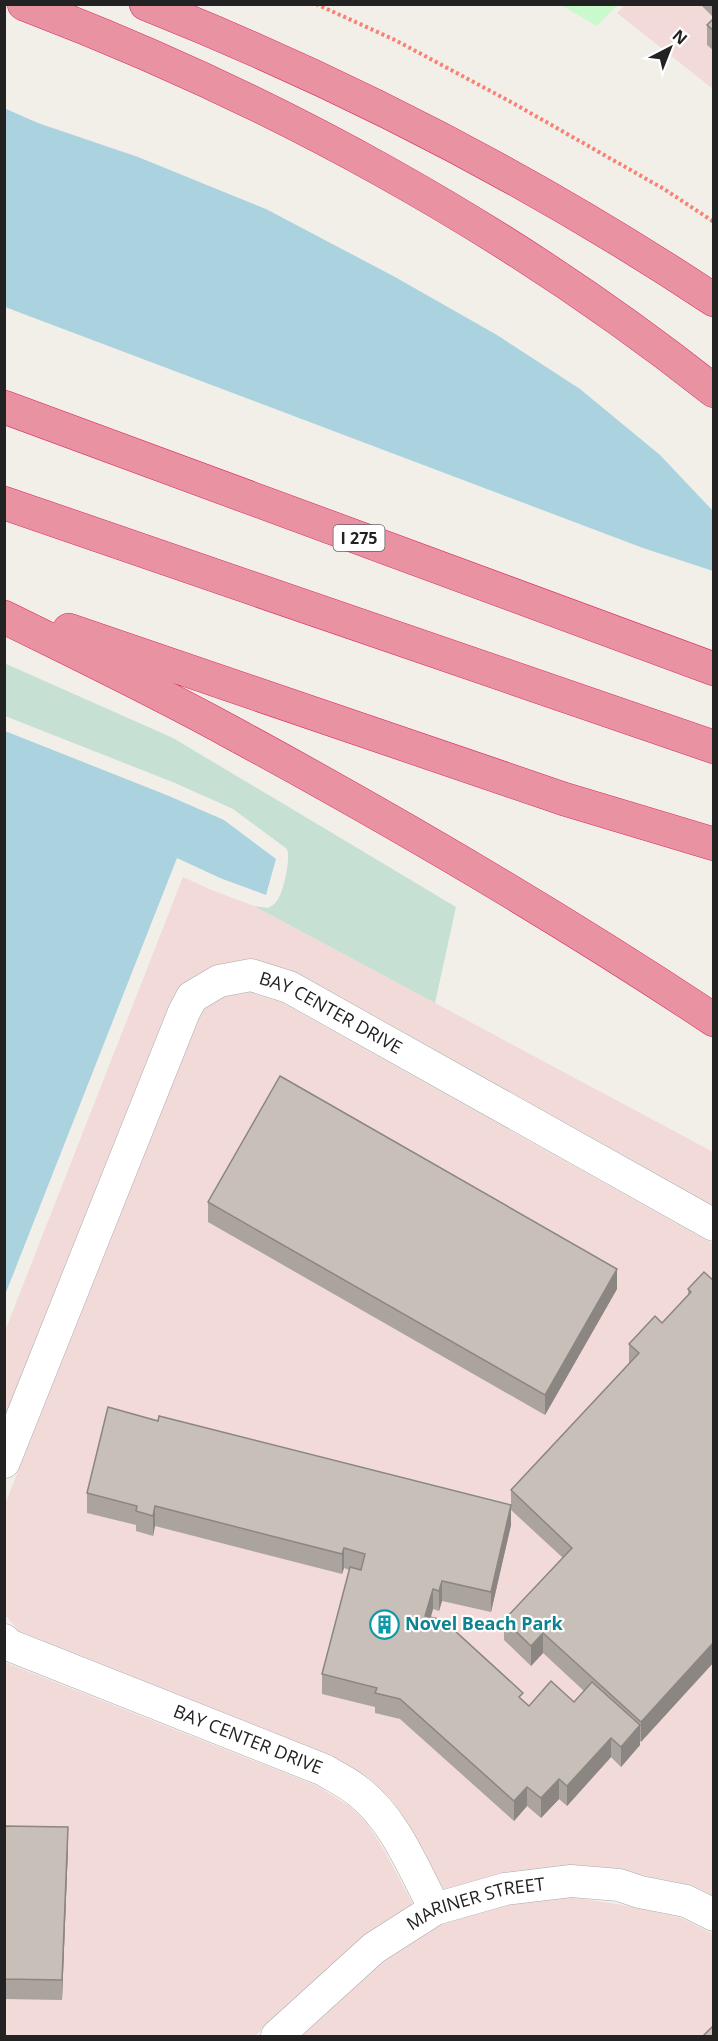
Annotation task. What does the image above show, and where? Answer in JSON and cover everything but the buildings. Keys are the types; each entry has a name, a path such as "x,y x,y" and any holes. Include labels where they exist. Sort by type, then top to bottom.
{"highway":[{"path":"24,4 85,27 193,75 290,121 388,174 490,234 578,292 714,391"},
{"path":"146,4 354,96 424,131 563,208 714,300"},
{"name":"I 275","path":"4,407 714,669"},
{"path":"4,503 714,747"},
{"path":"4,609 564,799 714,844"},
{"path":"4,616 225,729 434,846 564,923 714,1020"}],"street":[{"name":"BAY CENTER DRIVE","path":"4,1462 184,1012 192,997 219,981 251,975 289,987 714,1225"},
{"name":"BAY CENTER DRIVE","path":"4,1640 9,1645 324,1770 359,1792 379,1811 435,1909"},
{"name":"MARINER STREET","path":"277,2037 374,1948 435,1909 505,1889 571,1881 619,1885 640,1892 686,1901 714,1915"}],"path":[{"path":"316,4 394,40 511,102 663,189 714,222"}],"shaded area":[{"path":"625,5 713,5 713,89 617,13"},
{"path":"183,877 254,906 713,1152 713,1205 298,973 250,959 212,967 185,983 177,991 169,1008 5,1421 5,1331"},
{"path":"248,992 281,1002 713,1244 713,1896 694,1886 632,1873 570,1865 503,1874 444,1890 393,1801 368,1777 331,1755 19,1631 5,1615 5,1504 203,1008 222,997"},
{"path":"4,1662 315,1785 348,1805 366,1822 413,1904 364,1936 255,2036 5,2036"},
{"path":"569,1897 679,1917 713,1934 713,2036 299,2036 382,1961 440,1924 506,1905"}],"green space":[{"path":"561,4 617,5 597,26"},
{"path":"4,663 173,738 456,907 435,1003 254,906 268,908 279,898 287,868 287,849 233,809 175,783 5,716"}],"water":[{"path":"4,108 38,123 138,157 266,209 395,277 497,335 580,389 660,455 713,511 713,571 643,548 5,307"},
{"path":"5,731 224,820 276,859 266,895 220,878 177,858 5,1295"}],"place":[{"name":"Novel Beach Park","path":"384,1624"}]}
